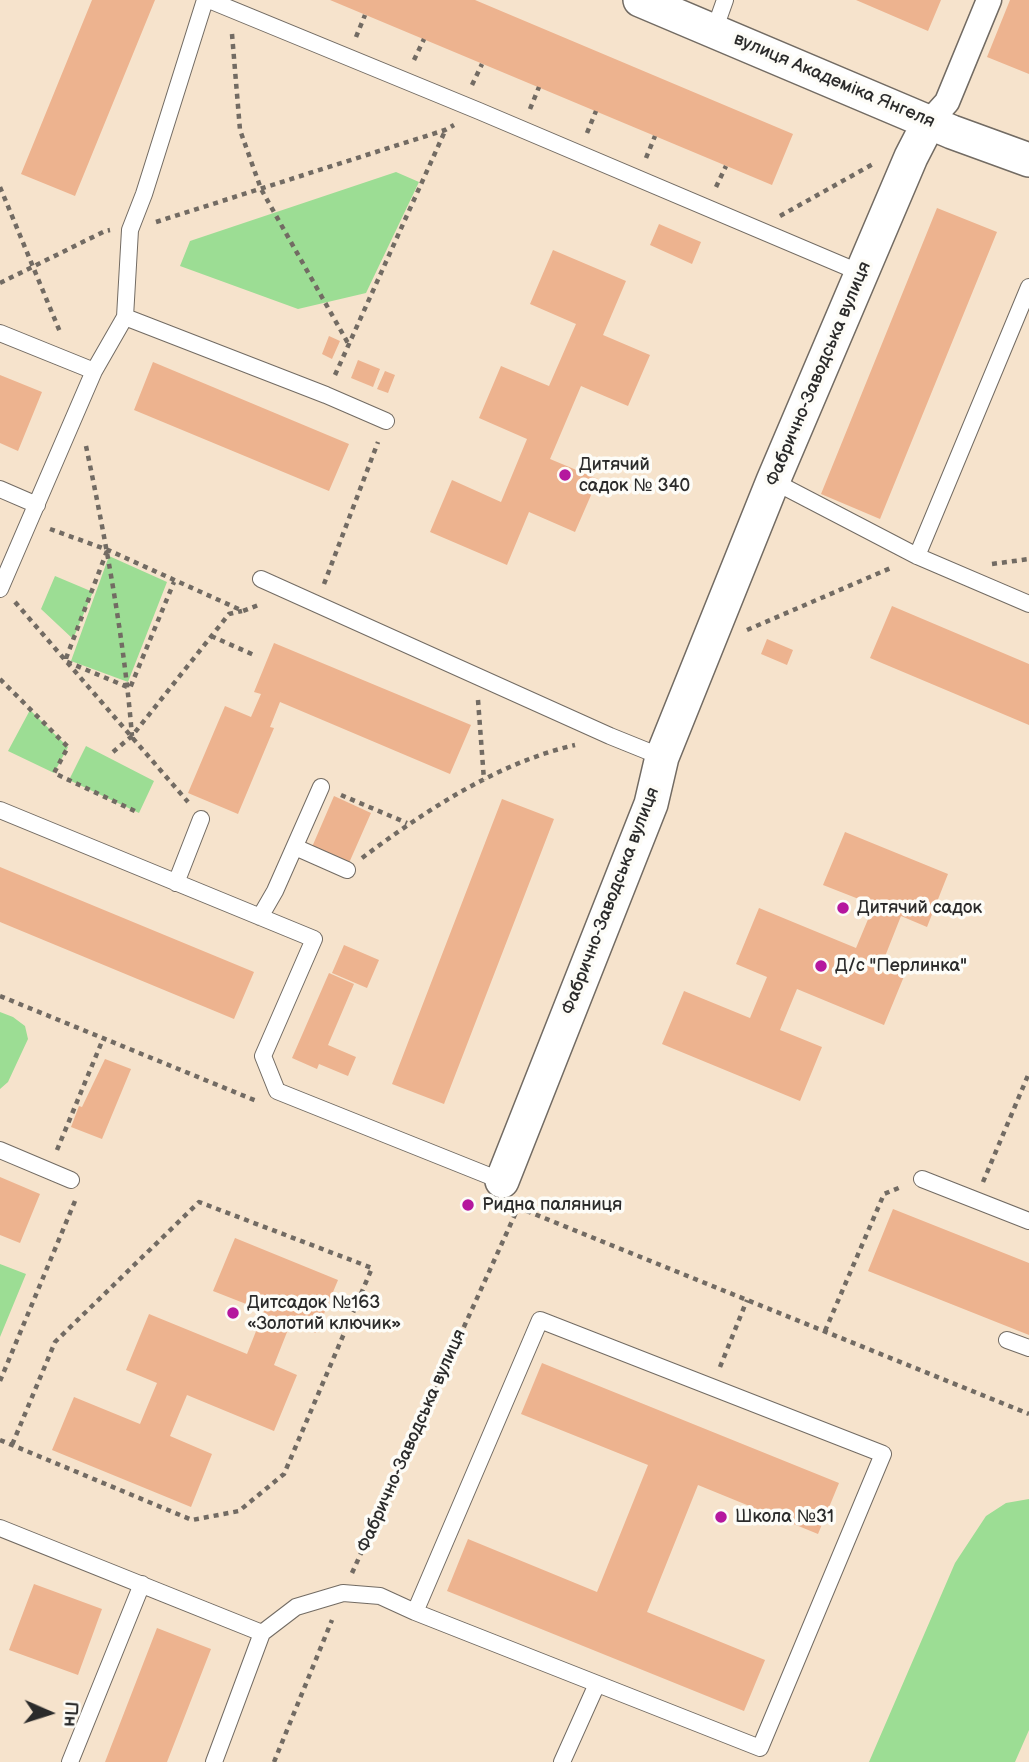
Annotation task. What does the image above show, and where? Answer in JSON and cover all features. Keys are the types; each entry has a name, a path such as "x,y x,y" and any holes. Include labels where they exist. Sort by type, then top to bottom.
{"street":[{"name":"вулиця Академіка Янгеля","path":"640,0 720,15 929,122 1029,160"},
{"name":"Фабрично-Заводська вулиця","path":"502,1181 651,804 662,757 773,481 911,157 929,122 947,102 989,0"}],"lane":[{"path":"1,587 4,566 30,521 94,371 125,317 130,230 207,0 479,111 860,273"},
{"path":"917,556 1022,321 1029,287"},
{"path":"125,317 386,421"},
{"path":"0,333 94,371"},
{"path":"773,481 917,556 1029,604"},
{"path":"0,489 37,505"},
{"path":"261,579 662,757"},
{"path":"260,917 275,891 321,787"},
{"path":"0,810 314,939 263,1055 277,1091 502,1181"},
{"path":"177,883 201,819"},
{"path":"295,847 347,870"},
{"path":"0,1150 71,1180"},
{"path":"922,1179 1029,1221"},
{"path":"214,1762 262,1633 296,1607 343,1593 380,1597 415,1612 597,1684 757,1755 883,1454 540,1320 415,1612"},
{"path":"1007,1340 1029,1348"},
{"path":"0,1528 262,1633"},
{"path":"70,1762 142,1584"},
{"path":"562,1762 597,1684"}],"path":[{"path":"230,9 240,130 261,189 349,345"},
{"path":"0,283 105,231 130,230 445,130 479,111"},
{"path":"326,395 445,130"},
{"path":"758,228 874,164"},
{"path":"0,187 72,363"},
{"path":"78,408 108,551 128,687 132,736"},
{"path":"316,603 386,421"},
{"path":"30,521 108,551 243,611"},
{"path":"65,661 108,551"},
{"path":"740,633 917,556"},
{"path":"128,687 130,688 174,582"},
{"path":"1,587 201,819"},
{"path":"113,752 132,736 229,614 243,611 290,591"},
{"path":"211,636 254,654"},
{"path":"65,661 128,687"},
{"path":"477,675 484,780"},
{"path":"0,679 68,747 54,773 139,813"},
{"path":"347,870 408,824 484,780 551,750"},
{"path":"321,787 408,824"},
{"path":"48,1171 103,1039"},
{"path":"975,1200 1029,1073"},
{"path":"825,1331 884,1194 922,1179"},
{"path":"0,1381 76,1204 71,1180"},
{"name":"Фабрично-Заводська вулиця","path":"274,1762 343,1593 518,1208 502,1181"},
{"path":"0,1440 12,1445 192,1520 239,1511 284,1474 372,1268 199,1202 55,1342 12,1445"},
{"path":"712,1388 747,1300"}],"green space":[{"path":"396,172 419,182 366,293 298,309 180,266 190,241"},
{"path":"109,556 167,582 128,682 71,661"},
{"path":"55,576 93,592 73,639 41,609"},
{"path":"30,710 68,747 54,773 8,751"},
{"path":"86,746 154,781 139,813 69,780"},
{"path":"0,1012 25,1026 28,1039 8,1082 0,1089"},
{"path":"0,1264 26,1274 0,1337"},
{"path":"1029,1499 1029,1730 1015,1762 869,1762 955,1563 986,1516 1006,1503"}],"building":[{"path":"92,0 155,0 75,196 21,174"},
{"path":"330,0 475,0 793,134 772,185"},
{"path":"856,0 941,0 928,31"},
{"path":"1010,0 1029,0 1029,74 987,57"},
{"path":"937,208 997,232 880,519 821,494"},
{"path":"659,224 701,242 692,264 650,245"},
{"path":"553,250 626,281 603,335 650,355 628,406 581,386 550,459 598,479 575,532 529,512 507,565 430,532 452,480 501,502 527,439 479,418 501,366 549,386 576,324 530,304"},
{"path":"329,336 340,341 332,359 322,354"},
{"path":"358,360 380,369 373,387 351,378"},
{"path":"153,362 349,444 329,491 134,410"},
{"path":"385,371 395,375 388,393 377,389"},
{"path":"0,375 42,392 18,451 0,443"},
{"path":"892,606 1029,664 1029,725 870,658"},
{"path":"767,639 793,650 787,665 761,654"},
{"path":"274,643 471,725 450,774 280,702 270,727 274,728 238,814 188,793 225,706 251,717 261,694 254,692"},
{"path":"334,796 371,813 349,863 312,847"},
{"path":"502,799 554,819 444,1104 392,1084"},
{"name":"Д/с \"Перлинка\"","path":"845,832 948,874 927,927 901,916 884,959 907,969 884,1025 797,989 780,1030 822,1047 800,1101 662,1044 684,991 750,1018 767,977 736,964 759,908 856,948 874,905 823,885"},
{"path":"0,867 254,972 234,1019 0,922"},
{"path":"344,945 379,960 367,988 332,973"},
{"path":"329,973 354,984 328,1045 356,1057 348,1076 319,1064 317,1069 292,1058"},
{"path":"105,1059 131,1069 102,1139 71,1127 79,1106 82,1107"},
{"path":"0,1177 40,1194 20,1243 0,1235"},
{"path":"893,1209 1029,1263 1029,1335 868,1271"},
{"path":"235,1238 338,1280 316,1333 291,1322 274,1365 297,1375 274,1431 187,1395 170,1436 212,1454 191,1507 52,1450 74,1397 140,1424 157,1383 126,1370 149,1314 247,1354 264,1311 213,1291"},
{"path":"542,1363 839,1483 818,1534 698,1485 647,1612 765,1660 744,1711 447,1591 468,1539 597,1592 648,1465 521,1414"},
{"path":"34,1584 102,1609 78,1675 9,1650"},
{"path":"157,1628 211,1649 167,1762 105,1762"}],"place":[{"name":"Дитячий садок № 340","path":"565,475"},
{"name":"Дитячий садок","path":"843,908"},
{"name":"Д/с \"Перлинка\"","path":"821,966"},
{"name":"Ридна паляниця","path":"468,1205"},
{"name":"Дитсадок №163 «Золотий ключик»","path":"233,1313"},
{"name":"Школа №31","path":"721,1517"}]}
